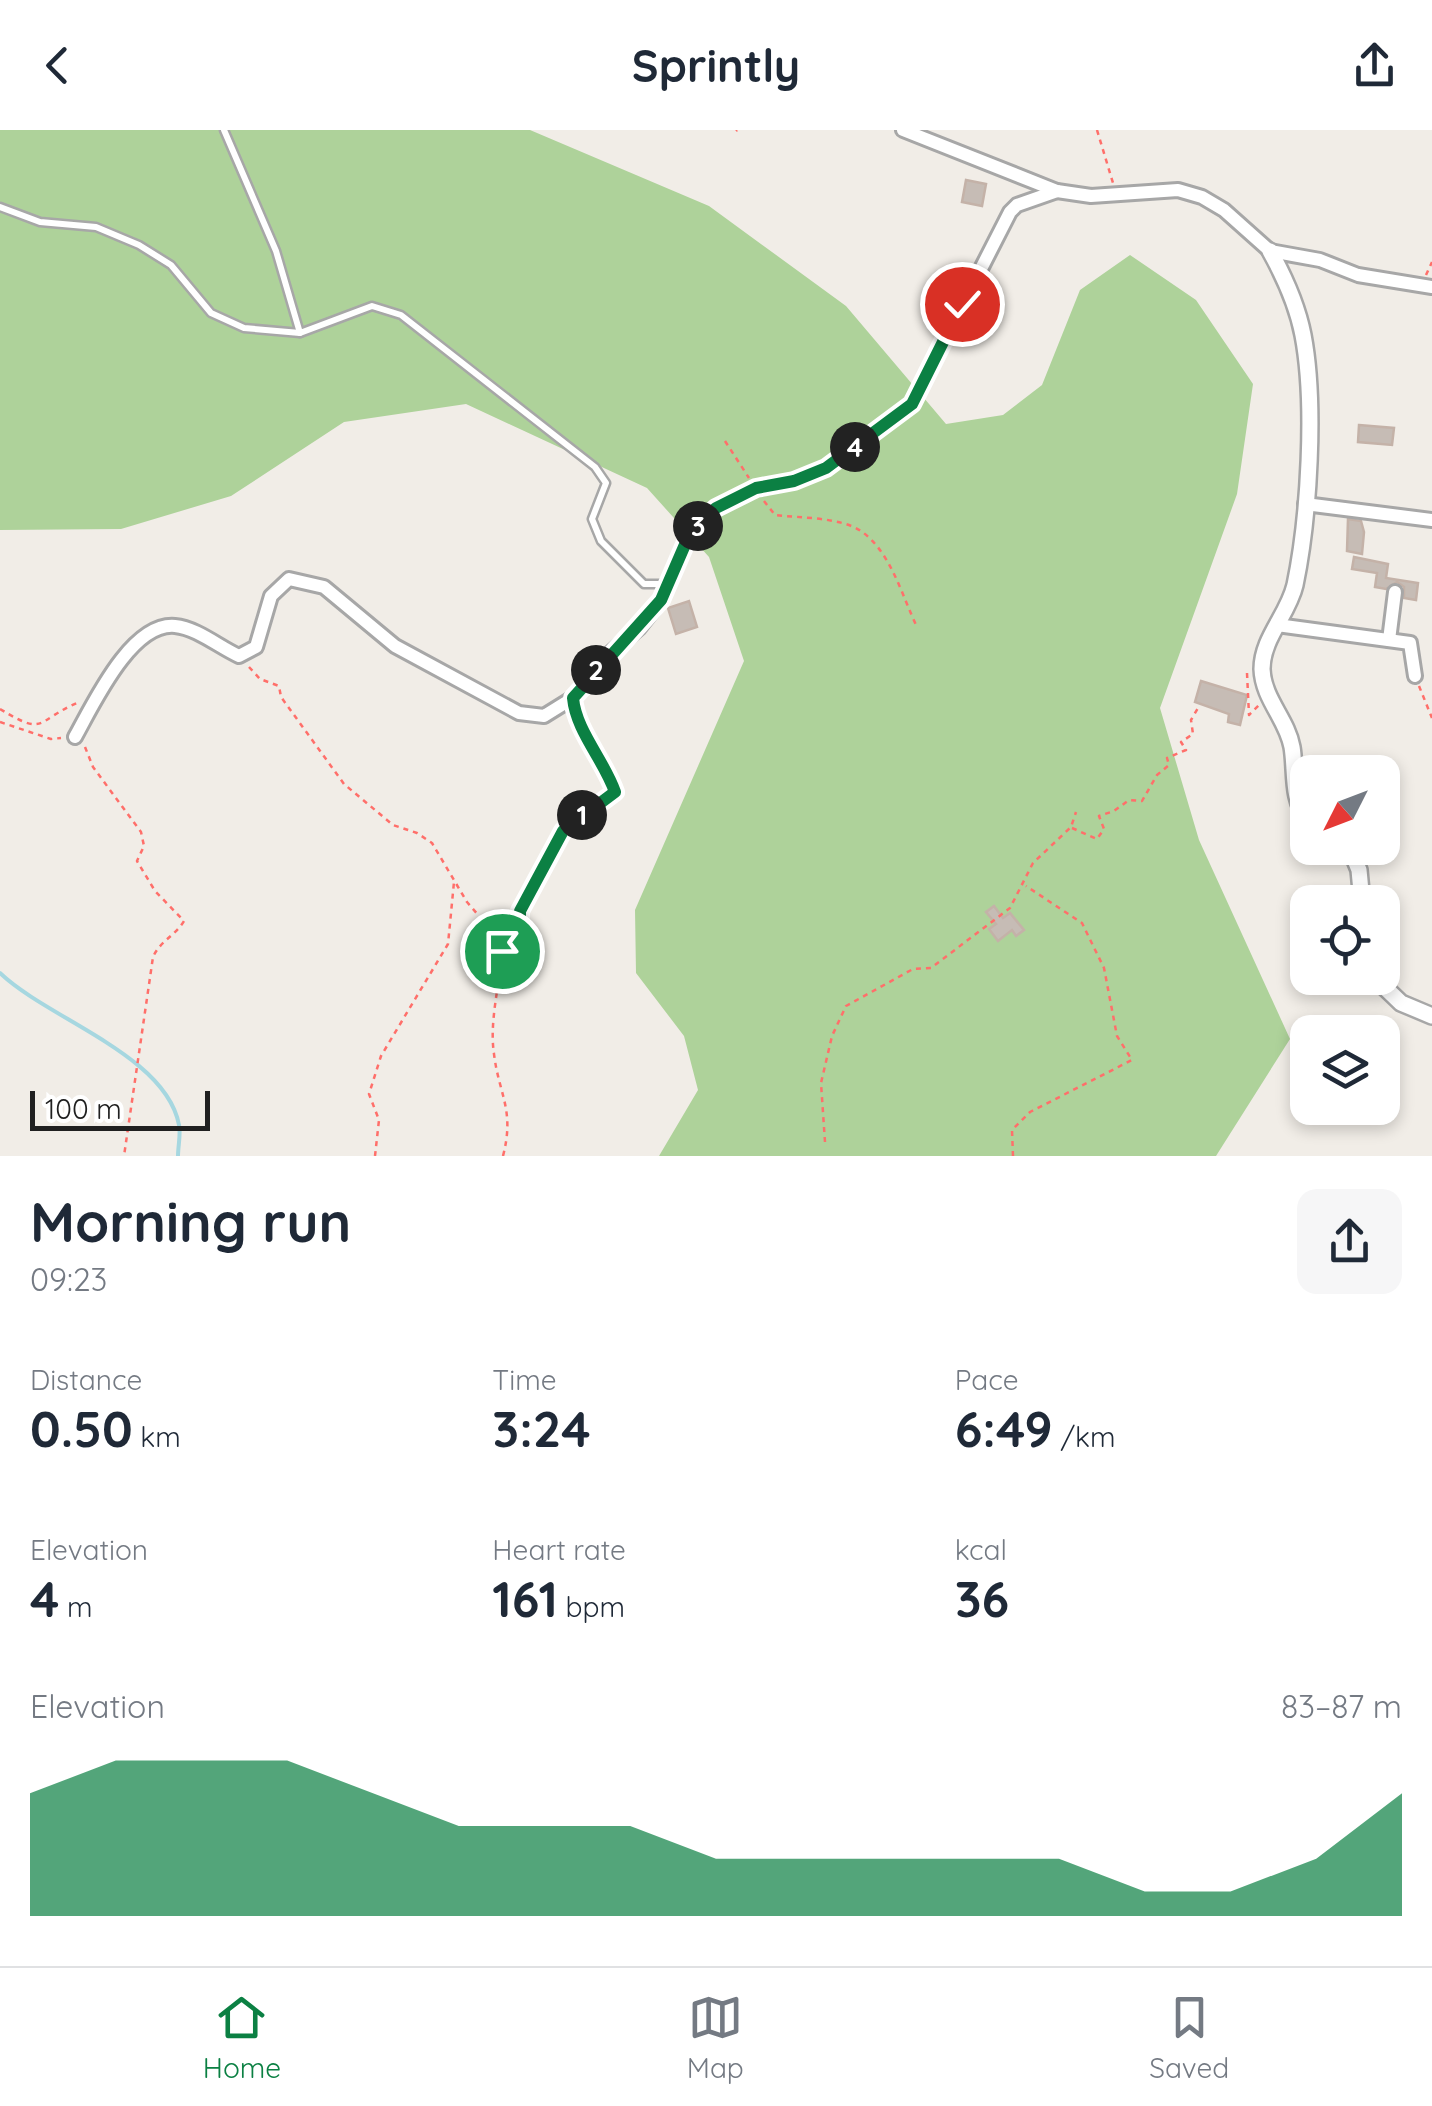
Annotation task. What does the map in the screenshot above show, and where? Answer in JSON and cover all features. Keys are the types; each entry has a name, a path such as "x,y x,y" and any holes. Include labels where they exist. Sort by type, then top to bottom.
{"street":[{"path":"904,130 1056,191 1091,196 1178,190 1202,196 1270,251 1286,278 1304,337 1308,402 1305,504 1294,587 1263,658 1264,684 1291,742 1292,755"},
{"path":"75,737 128,651 154,629 185,629 239,656 256,646 271,596 289,579 324,587 395,646 519,714 544,716 573,698 608,656 639,628 661,600 690,533 716,508 756,488 794,481 826,468 912,404 1010,212 1017,205 1056,191"},
{"path":"1270,251 1320,260 1358,275 1432,287"},
{"path":"1305,504 1432,520"},
{"path":"1388,640 1395,592"},
{"path":"1277,625 1410,643 1415,676"},
{"path":"1393,995 1401,1003 1432,1016"}],"lane":[{"path":"224,130 276,251 300,333"},
{"path":"0,207 40,222 96,227 139,245 171,265 211,312 244,328 300,333 372,306 400,315 604,476 606,483 592,520 601,541 644,584 668,584"}],"path":[{"path":"1098,130 1116,194"},
{"path":"726,441 775,515 859,530 894,574 917,627"},
{"path":"239,656 260,679 279,686 281,696 344,784 392,825 417,832 432,843 454,882 497,937 502,951 494,1055 506,1096 508,1138 503,1156"},
{"path":"1415,676 1432,718"},
{"path":"502,951 520,956 520,911 563,831 615,792 606,768 574,714 573,698"},
{"path":"0,709 28,725 38,726 79,702"},
{"path":"1071,827 1097,838 1104,829 1099,816 1114,812 1129,800 1142,801 1157,775 1169,765 1168,758 1186,750 1181,742 1194,734 1191,720 1198,708"},
{"path":"0,722 51,738 75,737 141,832 144,846 137,861 155,892 184,921 178,932 158,946 153,957 124,1156"},
{"path":"825,1142 820,1084 832,1036 846,1006 914,969 931,968 1010,908 1033,863 1071,827 1076,812"},
{"path":"375,1156 380,1120 368,1094 381,1056 448,944 454,882"},
{"path":"1012,1156 1012,1130 1030,1112 1132,1060 1116,1036 1104,968 1082,922 1024,885"}],"green space":[{"path":"0,130 530,130 709,206 846,306 946,424 1003,415 1042,385 1080,290 1130,255 1196,300 1253,384 1237,494 1160,708 1199,840 1290,1039 1216,1156 659,1156 698,1090 684,1036 636,973 635,910 744,661 709,557 647,488 466,404 344,422 231,496 121,529 0,530"}],"building":[{"path":"966,180 986,184 982,206 962,202"},
{"path":"1359,425 1394,428 1392,445 1358,442"},
{"path":"1348,519 1361,521 1362,554 1347,551"},
{"path":"1354,557 1388,564 1386,578 1418,583 1416,600 1404,598 1404,587 1397,582 1386,589 1375,587 1377,573 1352,569"},
{"path":"689,601 697,627 676,634 668,608"},
{"path":"1201,681 1247,695 1240,725 1228,722 1229,714 1195,702"},
{"path":"994,906 1003,918 1010,913 1024,930 1016,936 1012,930 998,941 989,929 996,924 986,912"}],"waterway":[{"path":"0,973 103,1040 152,1078 170,1100 179,1125 178,1156"}],"route":[{"path":"502,951 520,956 520,911 563,831 615,792 606,768 574,714 573,698 661,600 690,533 716,508 756,488 794,481 826,468 912,404 962,304"}]}
